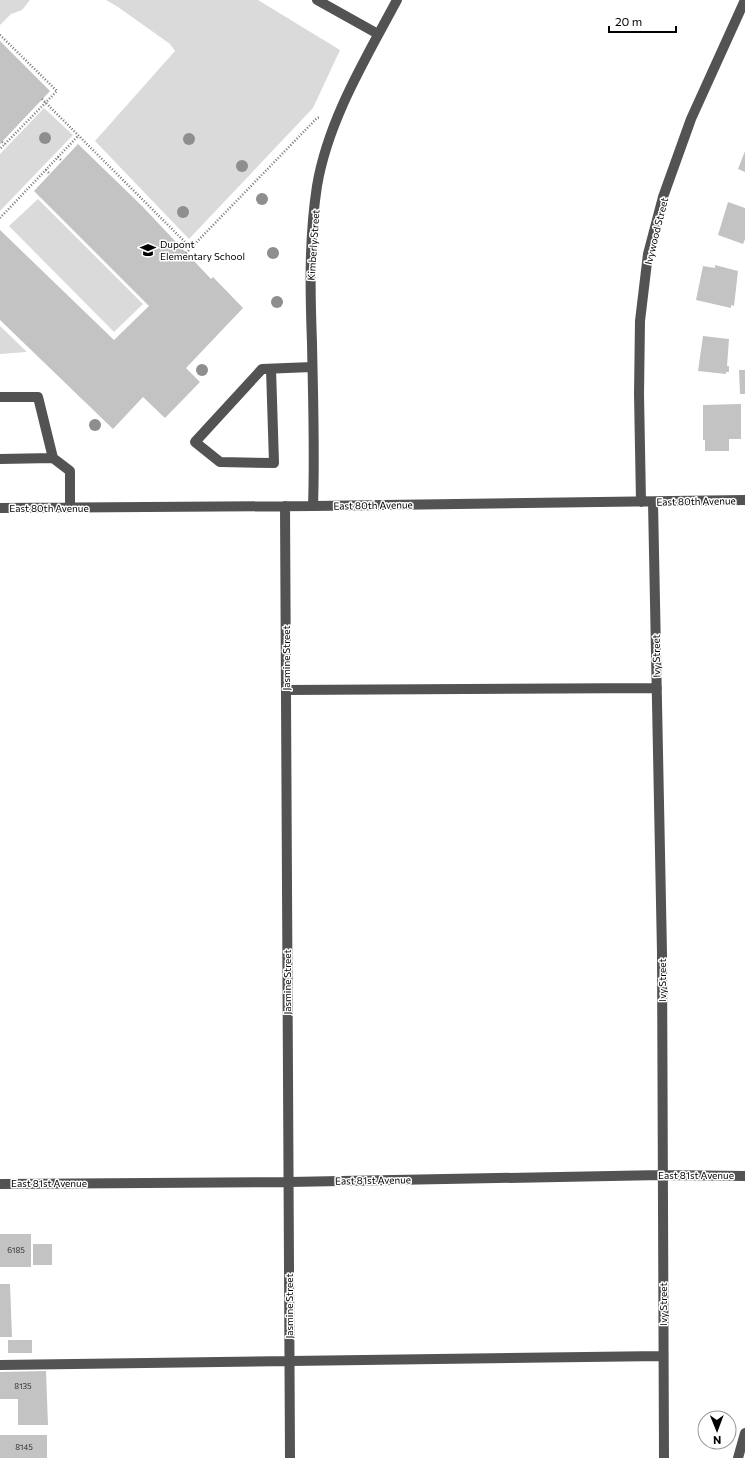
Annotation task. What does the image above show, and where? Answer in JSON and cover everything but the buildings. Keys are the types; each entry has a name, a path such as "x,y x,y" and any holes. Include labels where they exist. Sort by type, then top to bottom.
{"street":[{"path":"318,0 378,34"},
{"name":"Kimberly Street","path":"313,506 315,458 310,287 317,185 324,157 355,77 396,0"},
{"name":"Ivywood Street","path":"641,502 638,394 640,321 648,254 663,197 691,119 745,0"},
{"path":"271,369 274,463 220,462 195,442 262,369 312,367"},
{"path":"0,397 38,397 53,458"},
{"path":"0,459 53,458 70,471 70,508"},
{"name":"East 80th Avenue","path":"0,508 313,506 745,500"},
{"name":"Ivy Street","path":"653,502 662,953 664,1458"},
{"name":"Jasmine Street","path":"285,506 290,1458"},
{"path":"286,690 657,688"},
{"name":"East 81st Avenue","path":"0,1184 289,1182 662,1175 745,1176"},
{"path":"0,1365 663,1356"},
{"path":"738,1458 745,1433"}],"path":[{"path":"0,35 57,91 0,150"},
{"path":"42,99 191,248"},
{"path":"186,253 317,118 342,110"},
{"path":"0,218 78,136"},
{"path":"58,157 62,161"},
{"path":"46,170 50,174"}],"shaded area":[{"path":"0,0 30,0 22,10 11,14 0,25"},
{"path":"106,0 258,0 340,50 313,108 189,239 95,141 175,51 170,44"},
{"path":"44,108 73,135 0,211 0,154"},
{"path":"38,199 143,304 114,332 9,226"},
{"path":"0,326 27,352 0,354"}],"place":[{"name":"Dupont Elementary School","path":"148,250"}]}
